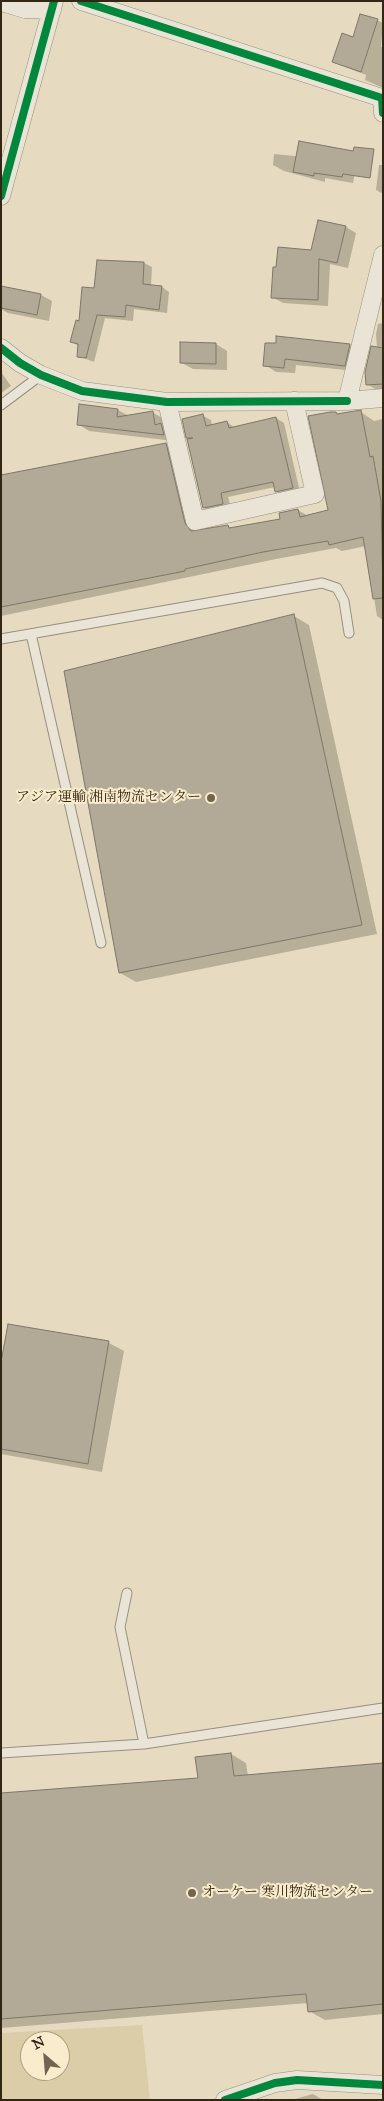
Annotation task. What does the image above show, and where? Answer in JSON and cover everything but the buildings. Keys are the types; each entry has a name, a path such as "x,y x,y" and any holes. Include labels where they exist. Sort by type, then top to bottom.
{"street":[{"path":"81,1 382,100"},
{"path":"1,2 24,8 53,6 1,196"},
{"path":"347,402 379,278 383,255"},
{"path":"1,348 20,364 41,375 82,391 167,402 347,402 383,398"},
{"path":"167,402 195,521 315,494 294,401"},
{"path":"224,2100 275,2083 297,2080 383,2085"}],"lane":[{"path":"1,405 41,375"},
{"path":"1,639 322,583 337,588 344,601 350,633"},
{"path":"31,634 101,943"},
{"path":"127,1593 120,1627 144,1744"},
{"path":"1,1753 144,1744 383,1708"}],"shaded area":[{"path":"142,2025 150,2100 1,2100 1,2033 20,2032 20,2081 70,2081 70,2031 36,2031"}],"cycle path":[{"path":"1,196 54,1"},
{"path":"81,1 382,98 383,113"},
{"path":"1,348 20,363 41,375 82,391 167,402 347,401"},
{"path":"225,2100 275,2083 297,2080 383,2085"}],"place":[{"name":"アジア運輸 湘南物流センター","path":"211,798"},
{"name":"オーケー 寒川物流センター","path":"192,1893"}]}
